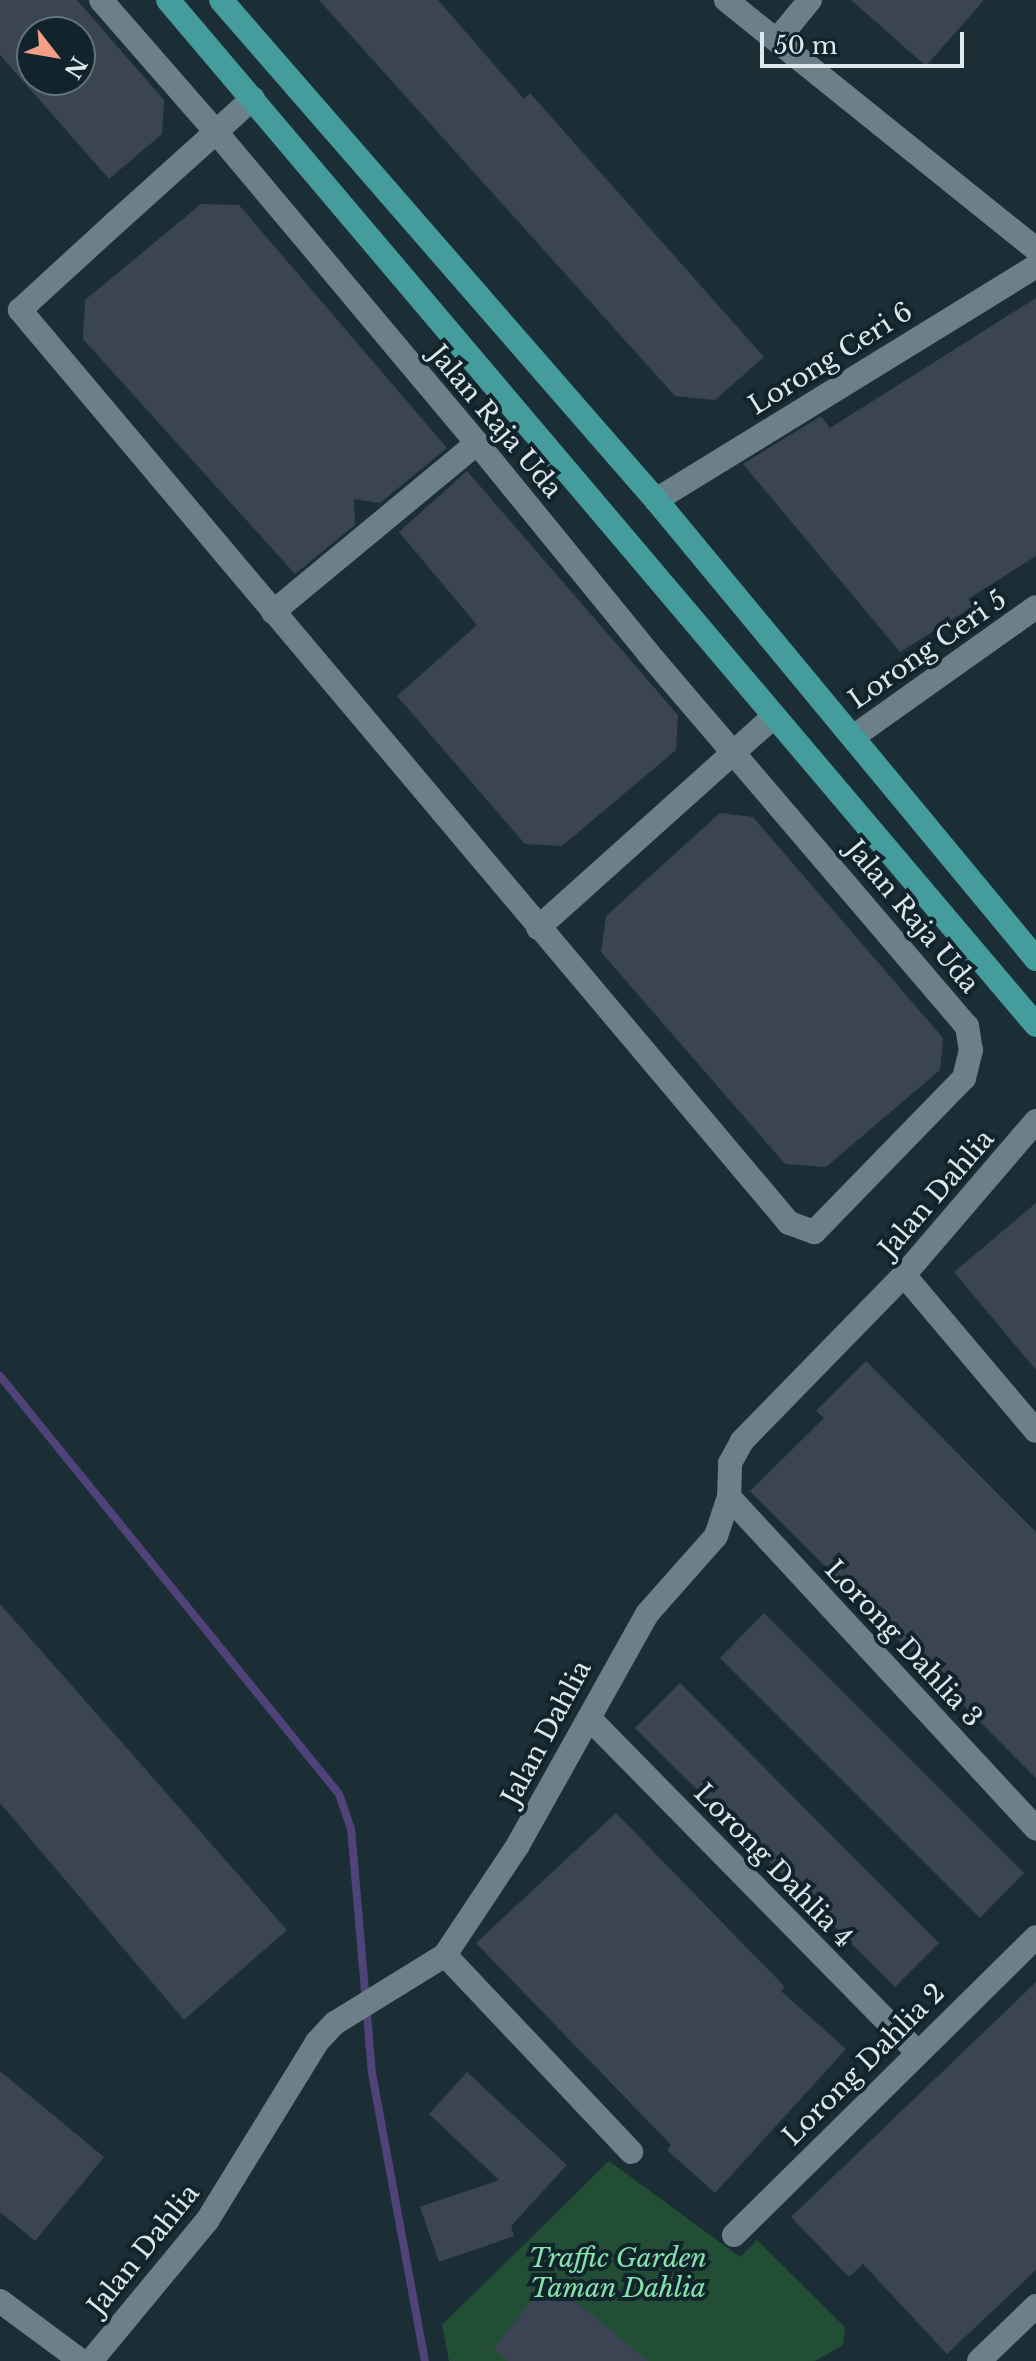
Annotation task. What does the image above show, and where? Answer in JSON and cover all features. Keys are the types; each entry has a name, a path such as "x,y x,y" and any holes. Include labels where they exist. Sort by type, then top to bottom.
{"main road":[{"name":"Jalan Raja Uda","path":"168,0 1036,1025"},
{"path":"221,0 656,500 1036,959"}],"street":[{"name":"Jalan Raja Uda","path":"101,0 216,132 967,1026 971,1050 964,1078 814,1232 802,1231 789,1223 20,310 216,132"},
{"path":"726,0 1036,249"},
{"path":"777,40 810,0"},
{"path":"216,132 253,98"},
{"name":"Lorong Ceri 6","path":"656,500 1036,266"},
{"path":"273,612 477,443"},
{"name":"Lorong Ceri 5","path":"853,737 1036,607"},
{"path":"538,928 773,717"},
{"name":"Jalan Dahlia","path":"91,2361 207,2221 301,2066 335,2023 445,1955 518,1845 647,1614 716,1536 729,1497 730,1463 742,1441 904,1275 1036,1121"},
{"path":"904,1275 1036,1431"},
{"name":"Lorong Dahlia 3","path":"729,1497 1036,1829"},
{"name":"Lorong Dahlia 4","path":"590,1719 916,2051"},
{"name":"Lorong Dahlia 2","path":"734,2235 916,2051 1036,1937"},
{"path":"445,1955 631,2152"},
{"path":"0,2301 81,2361"},
{"path":"992,2357 1036,2306"}],"green space":[{"name":"Traffic Garden Taman Dahlia","path":"609,2161 740,2257 757,2240 845,2327 843,2345 815,2361 449,2361 442,2325"}],"building":[{"path":"0,0 77,0 91,16 16,16 16,73 0,55"},
{"path":"319,0 438,0 524,99 530,93 764,357 715,400 675,396"},
{"path":"851,0 984,0 926,66"},
{"path":"96,22 164,100 162,134 109,179 36,96 96,96"},
{"path":"201,204 239,205 447,448 380,503 354,499 355,525 295,574 83,339 85,300"},
{"path":"1036,298 1036,556 968,599 974,606 900,652 743,464 821,416 830,428"},
{"path":"467,471 678,715 676,750 562,846 525,844 397,696 477,625 399,532"},
{"path":"720,813 753,817 943,1038 940,1070 826,1167 785,1164 601,952 606,916"},
{"path":"1036,1203 1036,1370 954,1272"},
{"path":"866,1361 1036,1532 1036,1778 750,1491 824,1418 816,1411"},
{"path":"0,1604 287,1930 184,2020 0,1803"},
{"path":"764,1613 1024,1873 980,1918 720,1658"},
{"path":"680,1683 939,1943 895,1987 635,1728"},
{"path":"616,1813 785,1987 781,1991 846,2049 715,2193 667,2150 671,2145 476,1943"},
{"path":"1036,1982 1036,2270 947,2354 863,2264 849,2277 791,2217"},
{"path":"0,2071 104,2157 35,2241 0,2212"},
{"path":"467,2072 567,2165 511,2226 514,2236 439,2262 420,2207 499,2180 429,2114"},
{"path":"549,2280 648,2361 508,2361 493,2349"}],"waterway":[{"path":"0,1376 339,1794 351,1828 372,2073 425,2361"}]}
